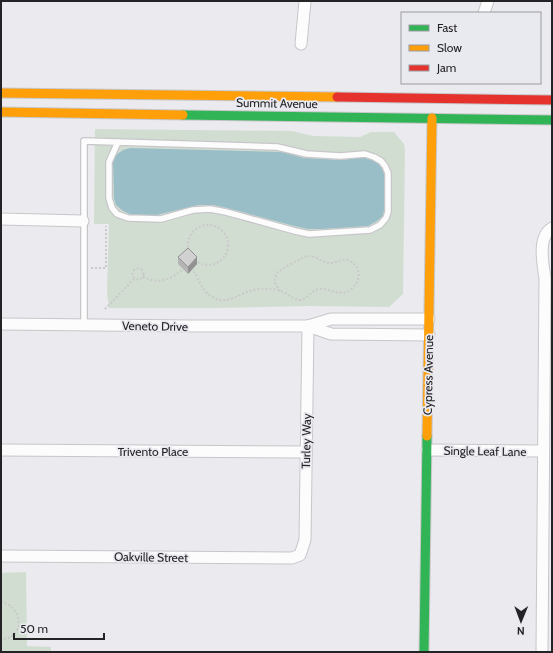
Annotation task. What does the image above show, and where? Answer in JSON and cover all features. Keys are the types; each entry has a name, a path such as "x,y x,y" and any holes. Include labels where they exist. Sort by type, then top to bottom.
{"main road":[{"name":"Summit Avenue","path":"1,93 552,100"},
{"name":"Summit Avenue","path":"1,112 552,120"},
{"name":"Cypress Avenue","path":"424,652 432,118"}],"street":[{"path":"301,44 305,1"},
{"path":"484,12 488,1"},
{"name":"Cypress Avenue","path":"432,99 432,118"},
{"path":"1,219 84,221"},
{"path":"542,652 547,601 543,451 545,278 542,248 548,230 552,228"},
{"name":"Veneto Drive","path":"1,324 308,326 331,319 429,319"},
{"name":"Veneto Drive","path":"308,326 331,334 428,335"},
{"name":"Turley Way","path":"300,555 305,540 308,326"},
{"name":"Trivento Place","path":"1,450 306,452"},
{"name":"Single Leaf Lane","path":"427,450 543,451"},
{"name":"Oakville Street","path":"1,556 292,558 300,555"}],"lane":[{"path":"84,325 84,141 118,142 277,147 307,154 365,154 374,157 385,166 388,173 388,212 386,218 380,225 370,230 321,234 309,234 295,231 210,209 193,210 161,219 128,218 117,214 112,208 109,198 109,162 118,142"}],"path":[{"path":"205,225 212,225 223,232 227,238 228,244 227,251 220,262 214,265 206,266 194,261 187,249 187,242 193,230 205,225"},
{"path":"83,268 106,268 106,226"},
{"path":"143,277 153,281 164,281 175,276 188,264 196,274 204,290 213,297 219,299 228,300 256,289 267,289 280,291 299,300 305,299 313,291 319,289 337,293 348,291 358,282 359,271 353,262 347,260 327,263 314,257 307,256 282,269 276,274 275,283 280,291"},
{"path":"134,279 133,272 137,269 140,269 143,272 143,277"},
{"path":"105,309 134,279 138,280 143,277"},
{"path":"1,601 12,607 18,615 20,622 13,635 1,639"}],"shaded area":[{"path":"95,129 292,131 313,136 360,137 371,132 394,132 404,144 405,149 403,294 389,307 308,306 109,308 107,293 109,224 94,224"},
{"path":"26,572 27,646 51,647 51,652 1,652 1,573"}],"water":[{"path":"130,148 282,152 304,158 343,160 361,157 371,159 378,163 383,169 383,216 368,226 308,229 213,205 199,205 157,215 132,215 123,211 116,205 114,199 113,161 116,155 123,150"}],"building":[{"path":"188,248 197,257 188,267 178,257"}],"traffic: fast":[{"path":"183,115 552,120"},
{"path":"424,652 427,436"}],"traffic: slow":[{"path":"1,93 337,97"},
{"path":"1,112 183,115"},
{"path":"427,436 432,118"}],"traffic: jam":[{"path":"337,97 552,100"}]}
